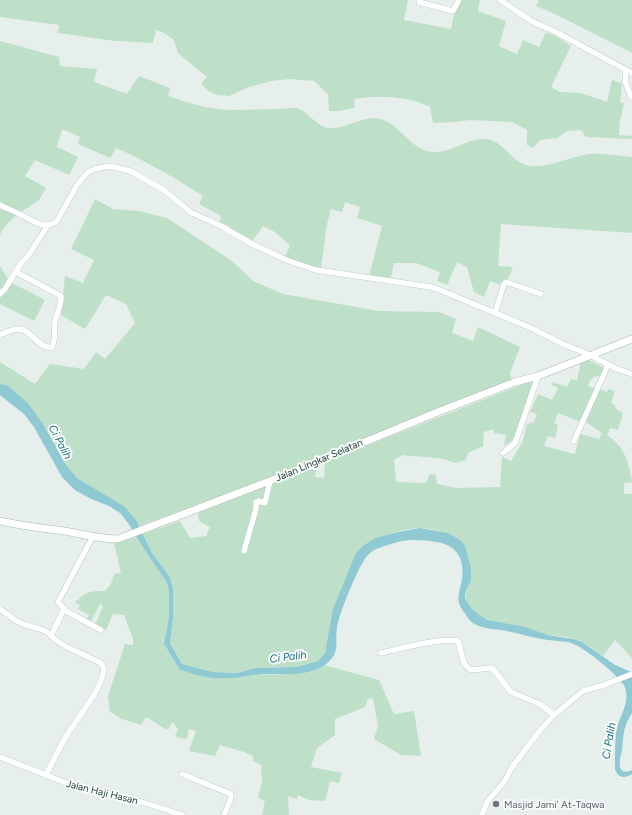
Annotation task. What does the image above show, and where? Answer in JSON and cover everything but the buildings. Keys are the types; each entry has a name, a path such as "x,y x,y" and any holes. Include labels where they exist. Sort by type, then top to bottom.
{"street":[{"path":"419,2 453,11 459,0"},
{"path":"500,0 533,22 554,31 632,73"},
{"path":"626,71 624,77 632,98"},
{"path":"0,294 16,272 19,265 28,256 48,225 57,221 77,185 88,172 110,166 130,171 164,190 192,212 285,260 316,270 431,287 531,328 563,344 590,355 608,365 632,374"},
{"path":"0,205 33,221 48,225"},
{"path":"0,335 11,330 19,329 26,331 35,339 47,346 52,347 54,343 55,323 61,296 16,272"},
{"path":"495,313 504,284 506,282 541,294"},
{"name":"Jalan Lingkar Selatan","path":"0,521 70,532 92,538 118,539 270,481 440,411 515,382 538,376 632,339"},
{"path":"574,441 608,365"},
{"path":"503,453 515,443 538,376"},
{"path":"244,551 256,502 266,503 270,481"},
{"path":"92,538 58,600 58,603 64,609 101,630"},
{"path":"0,609 18,622 26,626 40,629 67,647 101,663 104,669 100,683 72,726 46,775"},
{"path":"51,636 64,609"},
{"path":"381,653 422,644 449,640 458,641 464,663 469,669 474,670 492,668 511,692 540,704 554,715"},
{"path":"482,815 487,802 504,782 512,767 541,729 554,715 583,691 616,681 632,674"},
{"name":"Jalan Haji Hasan","path":"0,757 79,788 146,803 183,815"},
{"path":"182,774 231,794 232,798 224,815"}],"green space":[{"path":"0,0 408,0 404,20 451,29 457,0 480,0 478,11 506,21 499,46 517,54 523,40 539,47 546,32 554,35 571,46 551,87 560,92 581,93 607,102 612,80 622,83 620,102 624,103 619,135 632,136 632,139 586,137 581,130 567,131 557,138 540,140 533,148 527,145 527,130 512,122 470,120 433,123 430,107 421,103 393,97 354,99 355,108 329,111 328,94 314,81 290,79 271,81 249,87 229,96 217,95 207,90 201,83 207,77 178,53 174,40 164,33 156,30 153,43 115,41 58,33 59,25 0,17"},
{"path":"539,0 632,0 632,53 536,6"},
{"path":"0,41 59,57 60,66 97,69 94,82 127,94 139,76 170,88 168,96 192,104 224,110 296,108 300,109 320,125 330,128 341,127 368,118 374,118 383,120 390,124 417,146 433,152 447,150 478,139 485,139 498,143 517,161 531,166 553,164 590,154 632,157 632,233 501,224 498,266 513,267 505,286 490,281 484,297 474,292 467,267 457,262 447,285 437,281 440,272 416,263 394,263 390,282 369,276 382,226 357,218 360,207 345,202 342,212 331,209 327,224 321,268 295,265 284,259 290,246 275,232 263,226 251,243 219,223 221,216 199,204 203,196 182,183 149,164 116,148 110,158 78,144 80,137 62,129 57,147 78,157 69,175 35,160 25,176 46,188 39,200 14,217 2,230 0,236"},
{"path":"95,199 113,209 139,211 167,218 232,261 253,281 283,294 379,311 439,312 456,319 452,333 473,341 478,327 520,347 510,373 512,381 274,476 139,526 136,520 101,493 77,478 64,462 43,424 29,404 7,385 0,384 0,362 35,384 50,364 84,369 96,352 105,359 135,323 126,304 106,295 85,329 61,315 65,276 83,283 94,260 71,249"},
{"path":"0,266 10,282 45,300 34,321 0,304"},
{"path":"587,359 604,368 600,376 594,377 589,382 588,386 596,389 581,422 558,413 554,423 558,425 555,438 548,436 544,446 575,454 580,434 599,439 602,433 583,420 597,388 607,392 608,389 615,391 611,403 615,405 616,409 623,413 618,430 610,428 607,435 618,445 625,455 632,480 632,482 624,483 624,494 632,494 632,658 615,640 603,656 578,640 488,620 475,613 470,607 466,597 471,575 470,566 448,533 419,528 391,534 364,545 328,640 325,653 318,661 297,667 255,668 237,673 213,672 182,664 170,643 173,618 173,589 170,577 152,553 143,534 180,521 190,538 206,536 210,527 199,521 198,513 316,465 315,477 324,478 325,462 536,379 519,436 504,446 506,435 494,433 494,429 484,432 483,446 468,453 466,460 455,463 444,459 403,455 394,460 396,482 426,483 430,474 436,475 437,484 456,488 500,487 502,457 511,461 523,441 527,424 534,422 537,414 530,412 538,394 552,400 558,388 552,385 553,382 567,387 571,379 577,380 581,361"},
{"path":"137,537 166,581 169,590 169,617 164,644 180,670 208,677 243,677 278,675 315,670 324,665 379,680 394,714 414,711 421,756 401,755 374,739 378,726 373,698 368,699 365,707 335,719 335,735 317,748 311,767 342,773 339,783 330,781 325,801 309,800 298,795 297,799 288,796 289,815 262,815 265,801 258,798 262,782 261,765 253,761 253,756 220,745 215,756 189,751 196,731 189,729 187,739 179,738 175,736 178,729 173,722 167,730 146,717 141,725 122,719 110,712 108,696 125,644 133,645 133,639 124,615 113,614 106,630 95,625 103,606 100,604 91,621 87,619 89,615 78,609 80,605 75,603 76,600 78,601 86,593 105,591 111,584 114,574 121,573 114,543"}],"water":[{"path":"0,384 7,385 29,404 43,424 64,462 77,478 125,507 136,520 152,553 170,577 173,589 173,618 170,643 182,664 213,672 237,673 255,668 297,667 318,661 325,653 333,609 356,553 364,545 376,538 420,528 448,533 460,540 465,546 471,568 471,580 465,593 465,598 471,608 479,615 488,620 525,627 548,635 582,642 615,665 629,671 632,675 632,713 624,731 620,766 623,771 632,770 632,774 622,777 615,769 617,727 626,704 626,692 624,685 598,660 575,644 485,628 472,622 459,603 463,572 461,559 449,546 436,542 422,540 403,541 379,548 369,554 355,577 342,611 336,631 336,647 334,655 325,665 316,670 297,674 265,674 213,678 180,670 164,644 169,617 169,590 166,581 120,513 109,506 89,498 75,490 62,477 34,427 24,414 0,395"}],"place":[{"name":"Masjid Jami' At-Taqwa","path":"496,804"}],"water label":[{"name":"Ci Palih","path":"60,442"},
{"name":"Ci Palih","path":"288,657"},
{"name":"Ci Palih","path":"609,741"}]}
